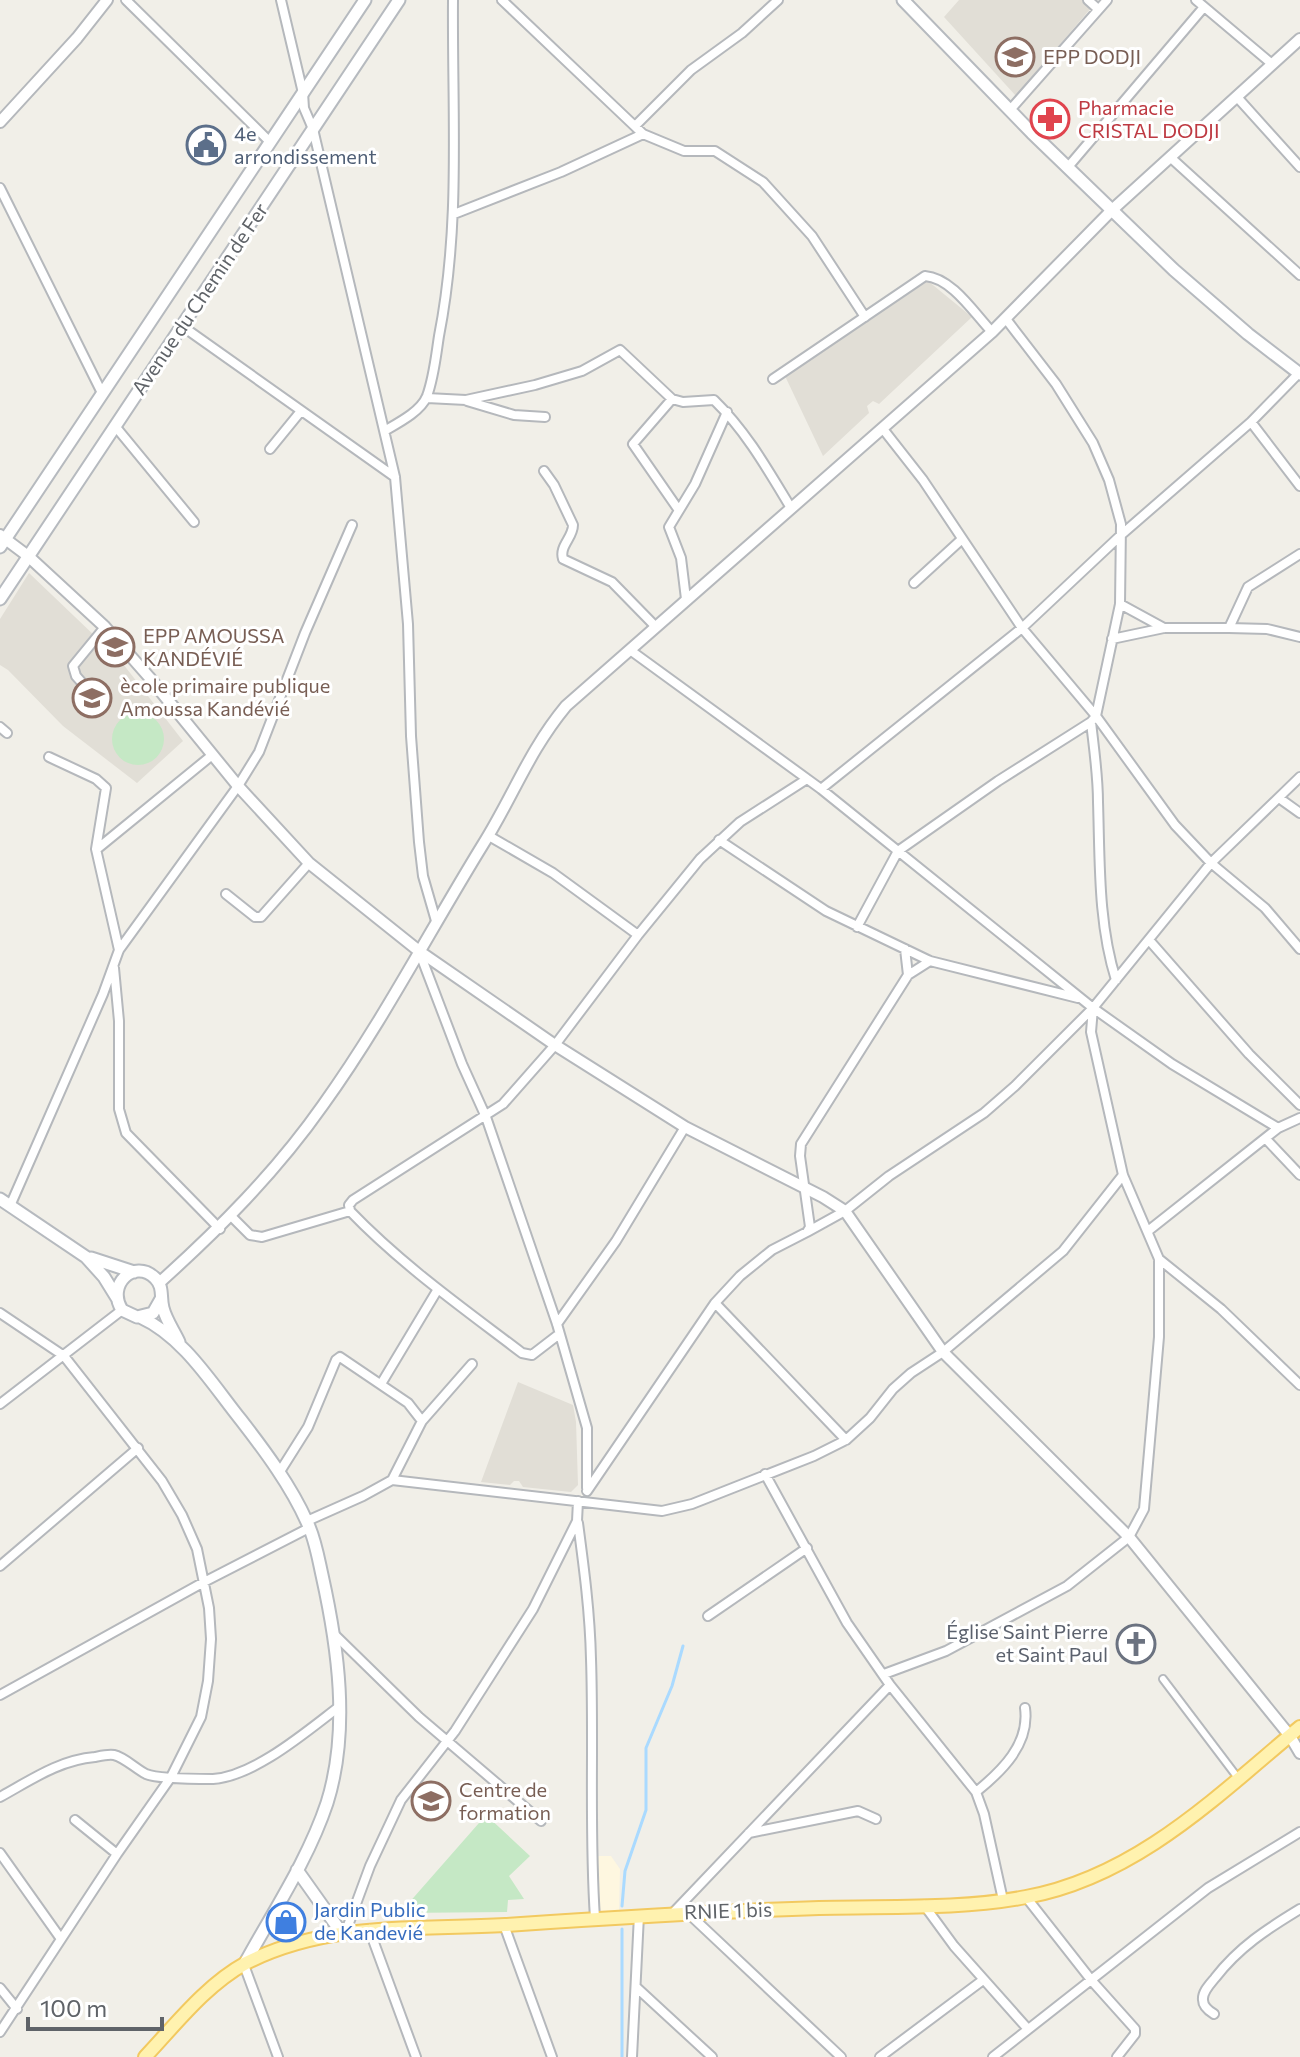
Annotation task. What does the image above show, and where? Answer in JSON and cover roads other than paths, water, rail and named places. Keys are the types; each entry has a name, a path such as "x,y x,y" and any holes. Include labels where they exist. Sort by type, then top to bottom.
{"main road":[{"name":"Avenue du Chemin de Fer","path":"2,540 365,0"},
{"name":"Avenue du Chemin de Fer","path":"0,599 399,0"},
{"path":"906,1 1010,110 1112,210 1216,307 1300,374"},
{"path":"5,1202 86,1257 104,1277 122,1310 161,1329 184,1349"},
{"path":"86,1257 149,1274 159,1283 165,1315 184,1349 253,1436 279,1473 308,1524 333,1634 340,1706 336,1760 327,1800 311,1844 244,1965"},
{"path":"117,1298 120,1281 134,1272"},
{"path":"140,1317 155,1311 161,1299"},
{"name":"RNIE 1 bis","path":"145,2057 206,1992 244,1965 272,1952 344,1931 1026,1897 1102,1874 1151,1847 1239,1780 1295,1731"},
{"path":"297,1870 318,1904 344,1931"}],"street":[{"path":"0,122 77,38 107,0"},
{"path":"126,0 270,142"},
{"path":"281,0 304,108 313,129 395,477 408,624 411,736 419,842 423,876 436,921"},
{"path":"386,430 410,415 427,398 445,306 454,214 453,0"},
{"path":"502,0 643,134 684,151 715,151 763,182 812,236 865,317"},
{"path":"635,126 691,70 742,33 778,0"},
{"path":"1088,0 1098,9"},
{"path":"1010,110 1107,0"},
{"path":"1196,0 1272,64"},
{"path":"1068,167 1204,7"},
{"path":"159,1283 220,1229 322,1107 379,1022 489,836 523,767 551,725 583,690 992,332 1112,210 1300,39"},
{"path":"1237,97 1300,167"},
{"path":"454,214 561,172 643,134"},
{"path":"1170,157 1300,275"},
{"path":"0,188 102,393"},
{"path":"773,379 925,276 936,277 945,283 992,332"},
{"path":"1006,319 1056,384 1093,443 1109,480 1121,524 1120,604 1093,719 1104,931 1116,980"},
{"path":"182,326 395,477"},
{"path":"466,400 565,377 620,350 672,399 683,402 714,400 727,412 791,508"},
{"path":"821,789 1022,628 1300,374"},
{"path":"427,398 466,400 514,415 545,417"},
{"path":"672,399 633,444 678,509"},
{"path":"270,449 301,411"},
{"path":"686,599 681,558 669,531 678,509 695,484 727,412"},
{"path":"1251,422 1300,486"},
{"path":"115,426 194,522"},
{"path":"883,429 923,480 1022,628 1175,825 1211,863 1265,908 1300,949"},
{"path":"544,471 573,525 573,531 562,549 563,559 612,582 656,627"},
{"path":"5,1202 114,967 119,950 238,786 259,752 305,633 352,525"},
{"path":"2,540 28,556 105,627 211,756 309,863 419,951 555,1045 685,1127 845,1211 943,1352 1129,1537 1295,1731 1300,1753"},
{"path":"914,583 961,540"},
{"path":"1229,628 1248,587 1300,554"},
{"path":"1120,604 1164,628"},
{"path":"99,702 76,676 73,666 105,627"},
{"path":"1112,639 1164,628 1267,629 1300,637"},
{"path":"630,650 821,789 1079,998 1172,1064 1278,1128"},
{"path":"857,927 898,851 1093,719"},
{"path":"96,849 211,756"},
{"path":"49,757 96,779 106,788 96,849 119,950"},
{"path":"807,1232 845,1211 879,1183 998,1101 1093,1008 1211,863 1300,777"},
{"path":"558,1335 528,1356 438,1289 378,1239 350,1211 349,1205 503,1104 555,1045 700,859 740,822 807,779"},
{"path":"1279,798 1300,813"},
{"path":"489,836 553,873 638,935"},
{"path":"719,840 826,911 930,961 1079,998"},
{"path":"226,894 255,917 261,917 309,863"},
{"path":"1149,940 1249,1054 1300,1105"},
{"path":"905,949 908,975"},
{"path":"419,951 462,1064 486,1117 557,1324 587,1428 587,1491"},
{"path":"344,1931 401,1800 447,1741 533,1609 577,1521 587,1491 715,1303 740,1276 772,1250 807,1232 810,1227 801,1144 908,975 930,961"},
{"path":"114,967 119,1021 119,1109 126,1133 220,1229"},
{"path":"884,1674 946,1651 1067,1586 1129,1537 1144,1509 1159,1337 1159,1259 1123,1175 1091,1032 1093,1008"},
{"path":"1148,1231 1278,1128 1300,1118"},
{"path":"557,1324 616,1241 685,1127"},
{"path":"1266,1139 1300,1175"},
{"path":"392,1480 673,1510 814,1456 846,1440 911,1373 943,1352 1063,1251 1123,1175"},
{"path":"231,1216 250,1235 262,1237 350,1211"},
{"path":"1159,1259 1221,1309 1300,1385"},
{"path":"381,1384 438,1289"},
{"path":"715,1303 846,1440"},
{"path":"0,1404 122,1310"},
{"path":"0,1313 64,1356 138,1448 182,1515 197,1549 211,1639 201,1717 171,1777 0,2032"},
{"path":"279,1473 308,1427 336,1360 343,1359 408,1403 422,1421"},
{"path":"0,1695 392,1480 422,1421 472,1364"},
{"path":"0,1566 138,1448"},
{"path":"765,1474 847,1623 890,1685 976,1792 984,1814 1003,1900"},
{"path":"577,1521 591,1658 595,1918"},
{"path":"708,1616 807,1548"},
{"path":"333,1634 447,1741 541,1821"},
{"path":"1163,1679 1239,1780"},
{"path":"672,1914 890,1685"},
{"path":"0,1797 60,1764 78,1758 114,1755 149,1776 212,1779 246,1769 294,1740 340,1706"},
{"path":"976,1792 1012,1758 1027,1720 1025,1708"},
{"path":"748,1833 858,1811 876,1819"},
{"path":"75,1820 117,1854"},
{"path":"993,2057 1208,1888 1300,1832"},
{"path":"0,1853 61,1939"},
{"path":"1026,1897 1092,1981 1135,2029 1135,2034 1117,2057"},
{"path":"924,1904 945,1935 1027,2028"},
{"path":"1214,2014 1206,2009 1204,1992 1246,1944 1300,1909"},
{"path":"688,1912 841,2057"},
{"path":"632,2057 639,1915"},
{"path":"504,1925 552,2057"},
{"path":"369,1929 416,2057"},
{"path":"244,1965 278,2057"},
{"path":"880,2057 983,1980"},
{"path":"636,1987 712,2057"},
{"path":"0,1988 17,2009"}],"waterway":[{"path":"622,1906 625,1871 646,1810 646,1748 672,1686 683,1646"},
{"path":"622,1929 622,2057"}],"place":[{"name":"EPP DODJI","path":"1015,57"},
{"name":"Pharmacie CRISTAL DODJI","path":"1050,119"},
{"name":"4e arrondissement","path":"206,145"},
{"name":"EPP AMOUSSA KANDÉVIÉ","path":"115,647"},
{"name":"ècole primaire publique Amoussa Kandévié","path":"92,698"},
{"name":"Église Saint Pierre et Saint Paul","path":"1136,1644"},
{"name":"Centre de formation","path":"431,1801"},
{"name":"Jardin Public de Kandevié","path":"286,1922"}]}
